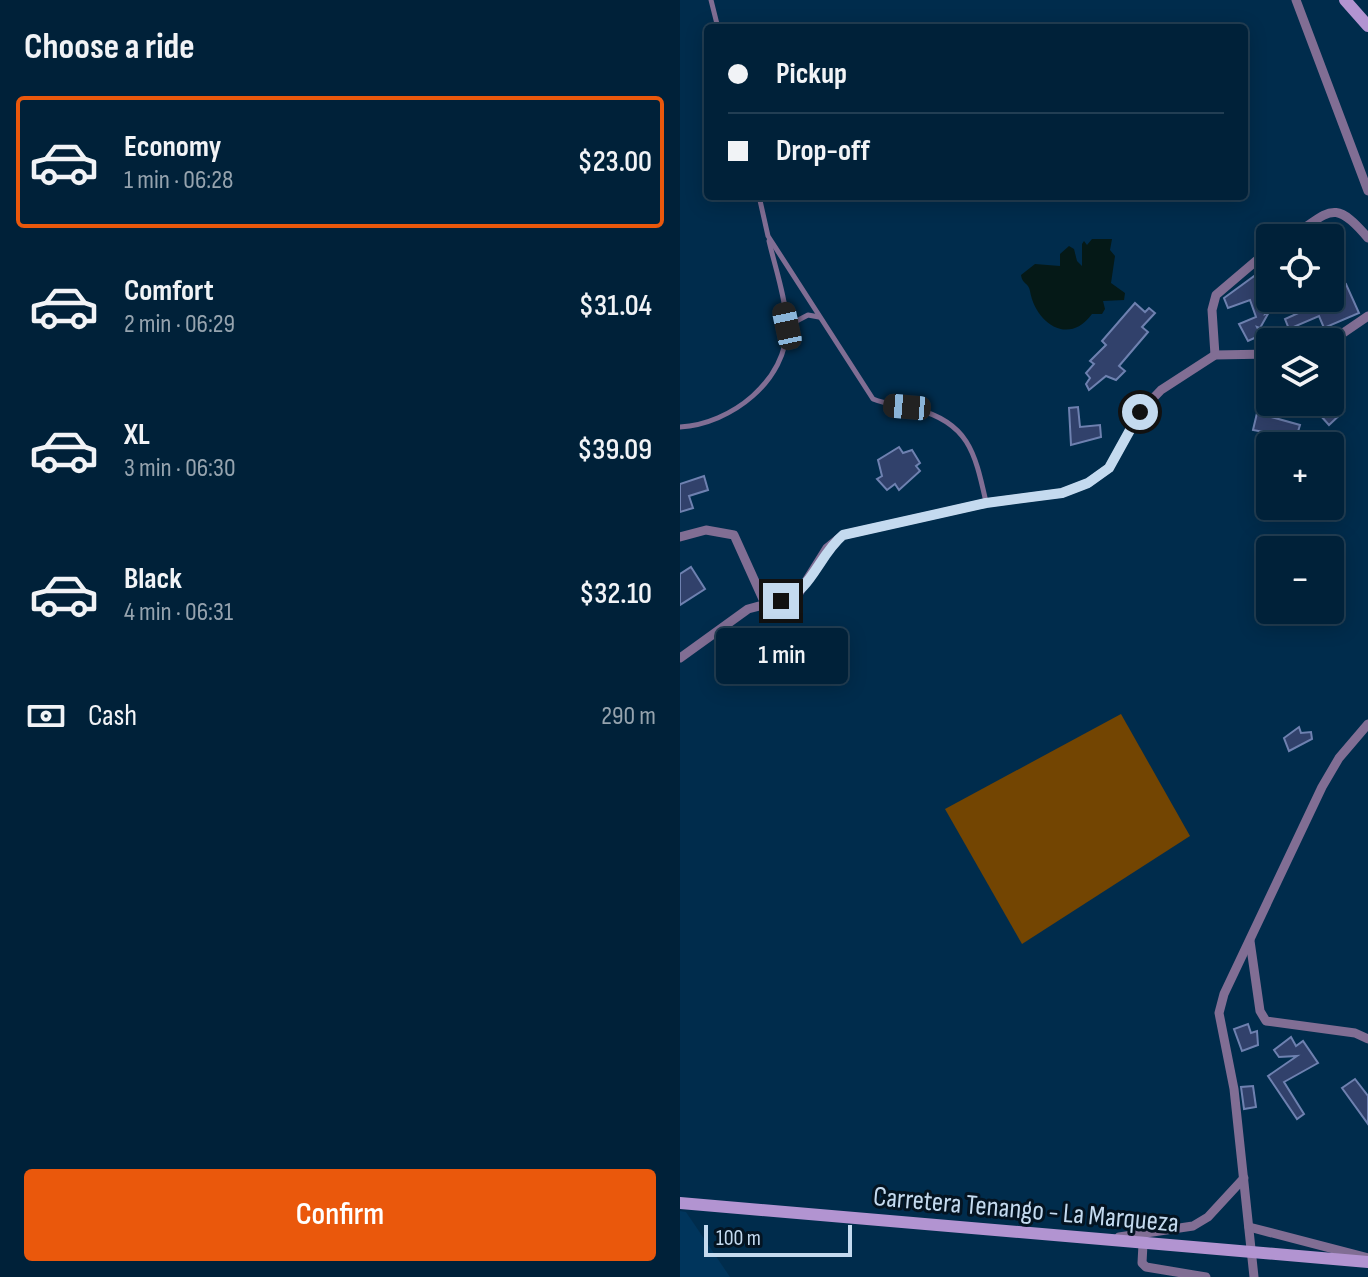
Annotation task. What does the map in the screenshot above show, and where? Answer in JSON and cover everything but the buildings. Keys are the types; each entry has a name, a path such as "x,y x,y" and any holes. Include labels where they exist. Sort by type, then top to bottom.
{"main road":[{"path":"1345,0 1368,26"},
{"name":"Carretera Tenango - La Marqueza","path":"680,1203 1143,1244 1368,1260"}],"street":[{"path":"1296,0 1320,73 1368,191"},
{"path":"1308,224 1325,212 1339,210 1349,216 1368,238"},
{"path":"1215,355 1212,310 1216,295 1256,261"},
{"path":"1344,332 1368,316"},
{"path":"680,658 748,609 797,596 827,548 843,535 986,503 1062,493 1088,483 1109,468 1140,412 1161,390 1215,355 1256,354"},
{"path":"680,537 706,530 734,535 766,606"},
{"path":"1254,1274 1234,1089 1219,1013 1224,994 1339,758 1368,724"},
{"path":"1250,941 1260,1011 1266,1021 1355,1033 1368,1039"},
{"path":"1098,1239 1193,1226 1208,1217 1244,1178"},
{"path":"1249,1227 1368,1260"},
{"path":"1143,1244 1142,1263 1146,1267 1206,1277"}],"lane":[{"path":"711,0 717,24"},
{"path":"680,427 715,419 742,407 765,382 781,355 787,326 760,200"},
{"path":"768,236 873,399 942,416 964,436 977,458 986,503"},
{"path":"787,326 808,315 820,317"}],"shaded area":[{"path":"1092,239 1112,239 1110,250 1115,256 1111,283 1125,293 1124,300 1103,301 1105,309 1102,314 1092,314 1073,329 1054,326 1038,312 1021,275 1035,264 1060,266 1060,254 1069,246 1074,249 1082,266 1082,244 1084,241 1087,245"},
{"path":"1121,714 1190,836 1022,944 945,809"},
{"path":"680,1211 686,1212 730,1277 680,1277"}],"route":[{"path":"781,601 797,596 827,548 843,535 986,503 1062,493 1088,483 1109,468 1140,412"}]}
